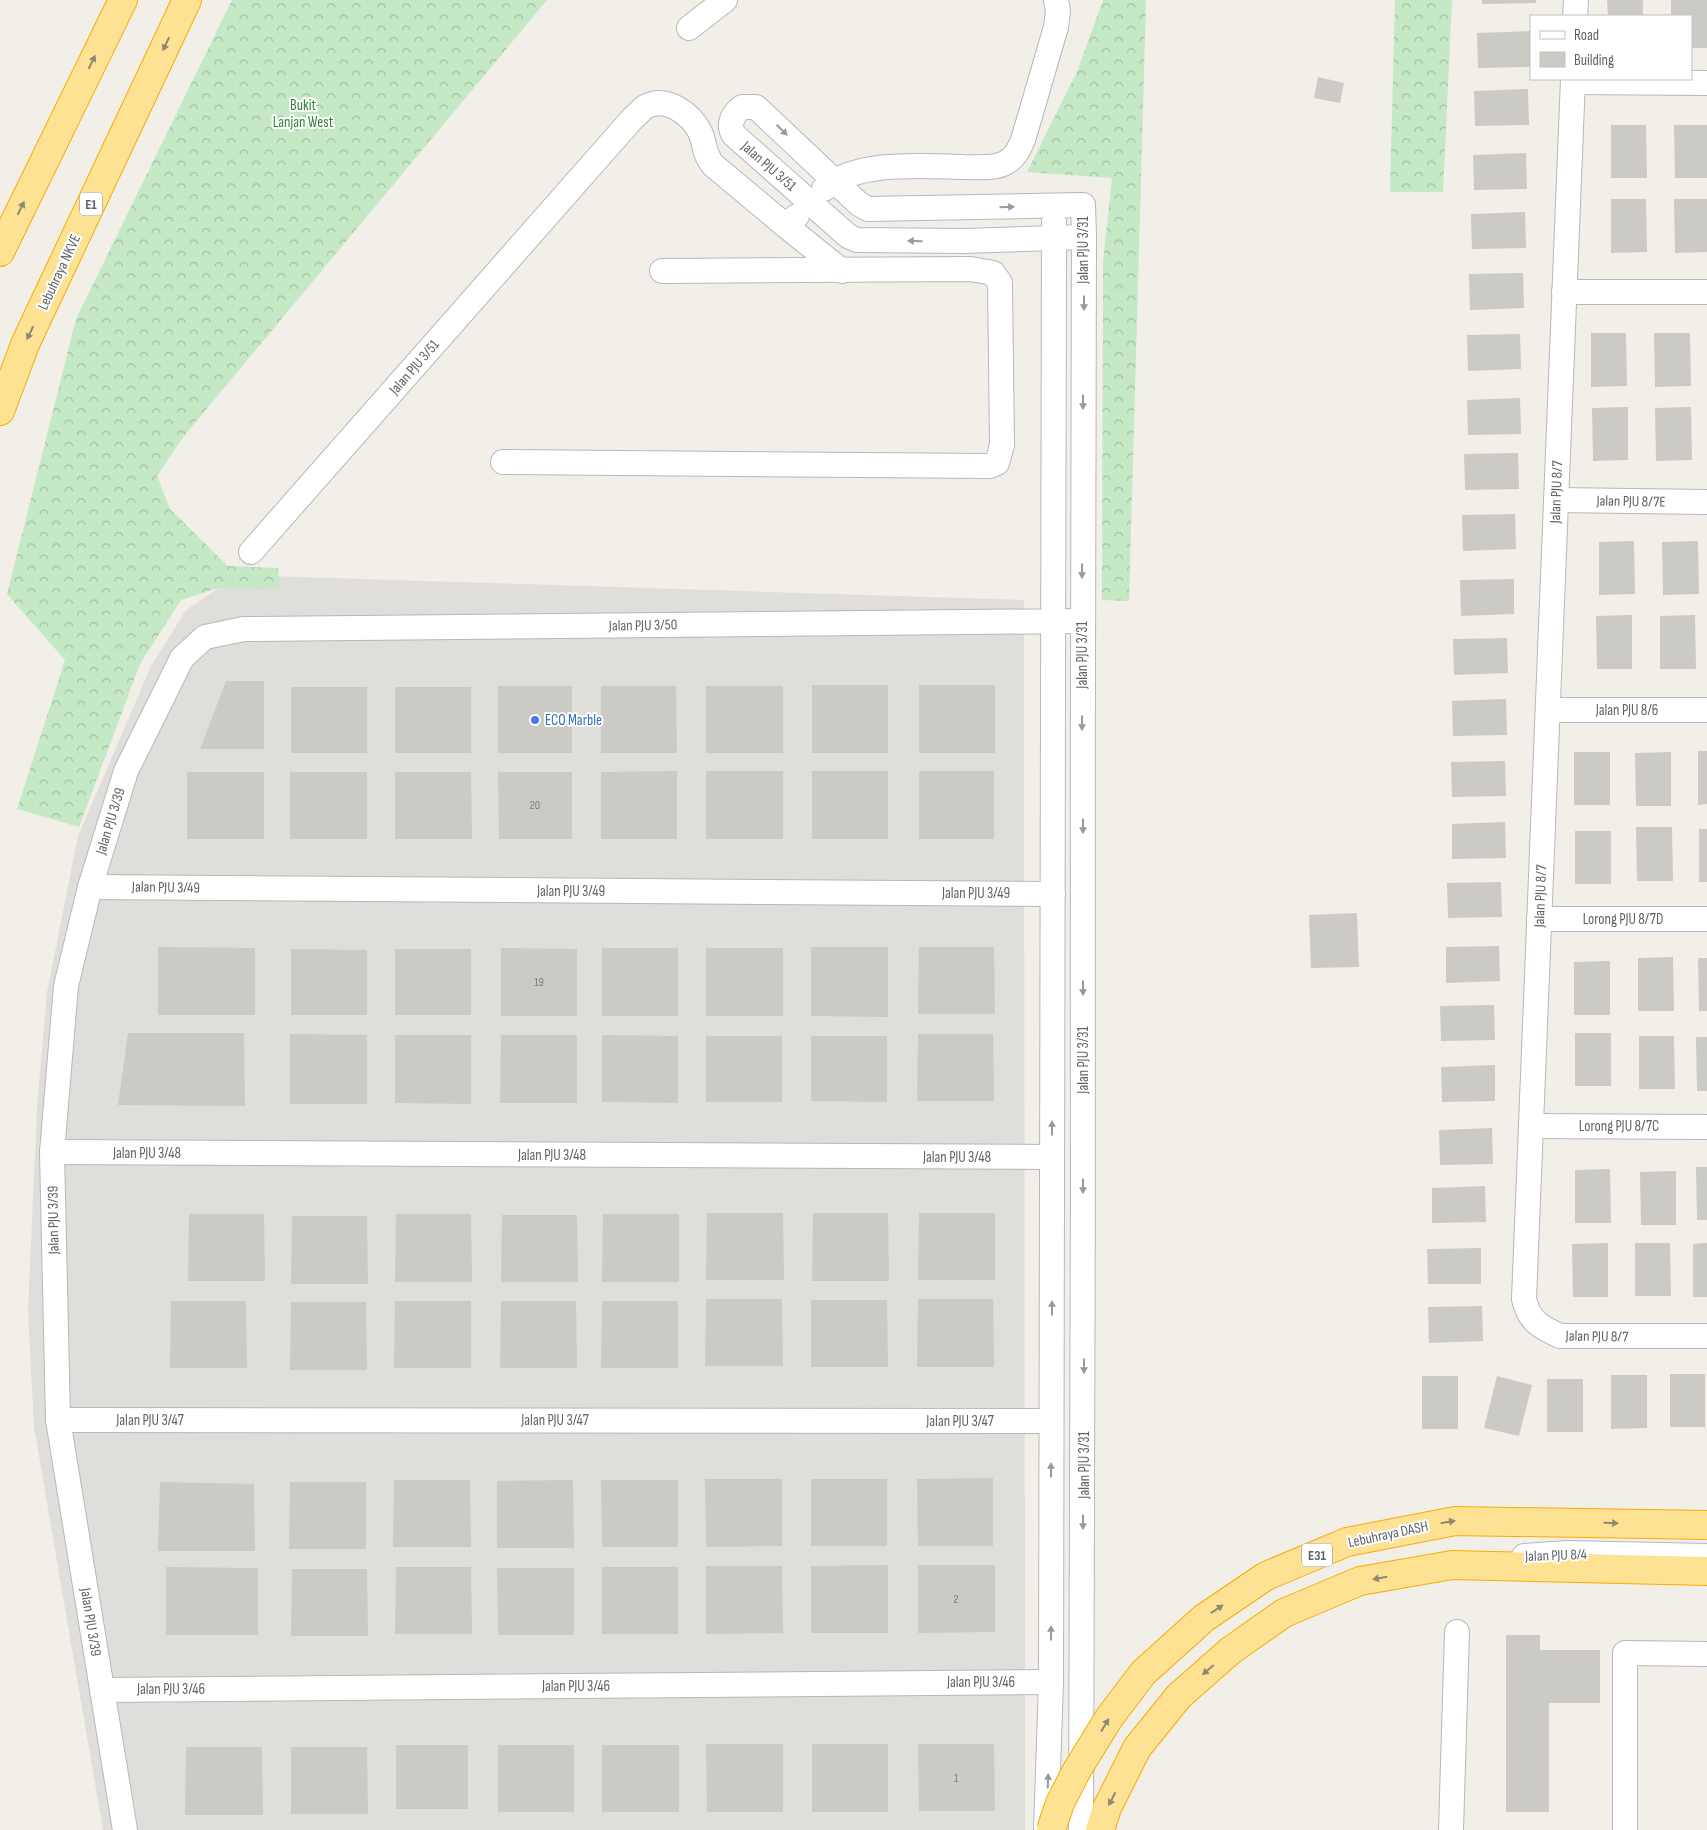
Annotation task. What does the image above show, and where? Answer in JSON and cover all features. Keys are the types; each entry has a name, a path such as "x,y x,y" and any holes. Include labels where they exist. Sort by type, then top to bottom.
{"highway":[{"path":"0,252 123,0"},
{"name":"Lebuhraya NKVE","path":"0,411 26,342 187,0"},
{"name":"Lebuhraya DASH","path":"1051,1830 1060,1803 1077,1770 1108,1718 1143,1673 1204,1618 1266,1576 1347,1542 1455,1521 1707,1525"},
{"path":"1100,1830 1107,1808 1137,1748 1179,1696 1230,1651 1284,1613 1360,1581 1452,1565 1707,1571"}],"street":[{"path":"689,28 725,0"},
{"path":"842,271 786,226 834,180 883,166 986,167 1005,164 1017,154 1024,140 1056,27 1056,0"},
{"path":"1575,15 1576,0"},
{"path":"1573,81 1707,83"},
{"name":"Jalan PJU 8/7","path":"1573,81 1524,1299 1532,1320 1542,1328 1560,1336 1707,1336"},
{"name":"Jalan PJU 3/51","path":"251,552 633,118 645,107 663,104 688,115 701,134 708,159 713,165 786,226"},
{"name":"Jalan PJU 3/51","path":"1054,205 868,210 756,107 742,107 732,119 731,130 734,135 848,236 858,240 964,241 1084,236"},
{"name":"Jalan PJU 3/31","path":"1046,1830 1051,1682 1054,205 1083,205 1084,1421 1081,1830"},
{"path":"503,462 980,466 997,463 1002,445 1000,283 993,273 971,269 662,271"},
{"path":"1564,292 1707,292"},
{"name":"Jalan PJU 8/7E","path":"1556,500 1707,502"},
{"name":"Jalan PJU 3/50","path":"205,637 244,629 1082,622"},
{"name":"Jalan PJU 3/39","path":"125,1830 58,1420 52,1152 66,986 90,887 126,771 182,658 205,637"},
{"name":"Jalan PJU 8/6","path":"1548,710 1707,710"},
{"name":"Jalan PJU 3/49","path":"90,887 1052,894"},
{"name":"Lorong PJU 8/7D","path":"1539,919 1707,919"},
{"name":"Lorong PJU 8/7C","path":"1531,1126 1707,1127"},
{"name":"Jalan PJU 3/48","path":"52,1152 1052,1157"},
{"name":"Jalan PJU 3/47","path":"58,1420 1051,1421"},
{"name":"Jalan PJU 8/4","path":"1404,1562 1567,1553 1707,1556"},
{"path":"1451,1830 1457,1632"},
{"path":"1625,1830 1625,1653 1707,1654"},
{"name":"Jalan PJU 3/46","path":"102,1690 1051,1682"}],"shaded area":[{"path":"238,575 1024,600 1025,1830 103,1830 34,1427 28,1310 37,1108 47,992 78,836 151,666 186,610"}],"green space":[{"name":"Bukit Lanjan West","path":"232,0 547,0 184,436 157,476 170,509 228,566 278,568 279,589 218,588 181,600 140,664 79,827 17,809 65,660 7,594 76,319"},
{"path":"1103,0 1146,0 1129,601 1102,600 1103,262 1112,178 1027,172 1077,72"},
{"path":"1395,0 1452,0 1443,192 1390,192"}],"building":[{"path":"1482,0 1536,0 1536,3 1482,4"},
{"path":"1607,0 1643,0 1643,15 1608,15"},
{"path":"1671,0 1707,0 1707,48 1692,48 1692,15 1671,15"},
{"path":"1530,31 1530,67 1478,68 1477,33"},
{"path":"1318,77 1344,83 1340,103 1314,98"},
{"path":"1528,89 1529,125 1475,126 1474,91"},
{"path":"1611,125 1646,125 1647,178 1611,178"},
{"path":"1674,125 1707,125 1707,178 1675,178"},
{"path":"1526,153 1527,189 1474,190 1473,155"},
{"path":"1611,199 1646,199 1647,252 1611,253"},
{"path":"1674,199 1707,199 1707,252 1675,253"},
{"path":"1525,212 1526,248 1472,249 1471,214"},
{"path":"1523,273 1524,308 1470,310 1469,274"},
{"path":"1591,333 1626,333 1627,386 1591,387"},
{"path":"1654,333 1690,333 1691,386 1655,387"},
{"path":"1520,334 1521,369 1468,371 1467,335"},
{"path":"1520,398 1521,434 1468,435 1467,400"},
{"path":"1628,407 1628,460 1593,461 1592,408"},
{"path":"1691,407 1692,460 1656,461 1655,408"},
{"path":"1518,453 1519,489 1465,490 1464,454"},
{"path":"1515,514 1516,549 1463,551 1462,515"},
{"path":"1634,541 1635,594 1599,595 1599,542"},
{"path":"1698,541 1699,594 1663,595 1662,542"},
{"path":"1514,579 1514,614 1461,616 1460,580"},
{"path":"1632,615 1632,669 1597,669 1596,616"},
{"path":"1695,615 1696,669 1660,669 1660,616"},
{"path":"1507,638 1508,673 1454,675 1453,639"},
{"path":"226,681 264,681 264,749 200,749"},
{"path":"812,685 888,685 888,753 812,753"},
{"path":"919,685 995,685 995,753 919,753"},
{"name":"ECO Marble","path":"498,686 572,686 572,753 498,753"},
{"path":"601,686 676,686 677,753 601,753"},
{"path":"706,686 783,686 783,753 706,753"},
{"path":"291,687 367,687 367,753 291,753"},
{"path":"395,687 471,687 471,753 395,753"},
{"path":"1506,699 1507,735 1453,736 1452,701"},
{"path":"1698,751 1707,751 1707,804 1698,805"},
{"path":"1574,752 1610,752 1610,805 1574,805"},
{"path":"1671,752 1671,806 1636,806 1635,753"},
{"path":"1505,761 1506,796 1452,797 1451,762"},
{"path":"677,771 677,839 601,839 601,772"},
{"path":"706,771 783,771 783,839 706,839"},
{"path":"812,771 888,771 888,839 812,839"},
{"path":"919,771 994,771 994,839 919,839"},
{"path":"187,772 264,772 264,839 187,839"},
{"path":"290,772 367,772 367,839 290,839"},
{"path":"395,772 471,772 472,839 395,839"},
{"path":"498,772 572,772 572,839 499,839"},
{"path":"1505,822 1506,858 1452,859 1452,824"},
{"path":"1636,827 1672,827 1673,881 1637,881"},
{"path":"1699,829 1707,829 1707,882 1699,882"},
{"path":"1575,831 1611,831 1611,884 1575,884"},
{"path":"1501,882 1502,917 1448,918 1447,883"},
{"path":"1357,913 1359,967 1311,968 1309,915"},
{"path":"1499,946 1500,981 1446,983 1446,947"},
{"path":"158,947 255,948 255,1015 158,1015"},
{"path":"811,947 888,947 888,1017 811,1016"},
{"path":"919,947 994,947 995,1014 918,1014"},
{"path":"501,948 577,949 577,1016 501,1016"},
{"path":"602,948 678,948 678,1016 602,1016"},
{"path":"706,948 783,948 783,1016 706,1016"},
{"path":"291,949 367,950 367,1015 291,1015"},
{"path":"395,949 471,949 471,1015 395,1015"},
{"path":"1673,957 1674,1011 1638,1011 1638,958"},
{"path":"1698,958 1707,958 1707,1011 1699,1011"},
{"path":"1610,961 1610,1015 1574,1015 1574,962"},
{"path":"1494,1005 1495,1040 1441,1041 1440,1006"},
{"path":"128,1033 244,1033 245,1106 118,1105"},
{"path":"1575,1033 1611,1033 1611,1086 1575,1086"},
{"path":"290,1034 367,1035 367,1104 290,1104"},
{"path":"918,1034 993,1034 994,1101 917,1101"},
{"path":"395,1035 471,1035 471,1104 395,1103"},
{"path":"501,1035 577,1035 577,1103 500,1103"},
{"path":"602,1035 678,1036 678,1103 602,1102"},
{"path":"706,1036 782,1036 782,1102 706,1102"},
{"path":"811,1036 887,1036 887,1102 811,1101"},
{"path":"1639,1036 1674,1036 1675,1089 1639,1089"},
{"path":"1696,1037 1707,1037 1707,1091 1697,1091"},
{"path":"1495,1065 1495,1101 1442,1102 1441,1067"},
{"path":"1492,1128 1493,1164 1440,1165 1439,1130"},
{"path":"1696,1167 1707,1167 1707,1220 1697,1220"},
{"path":"1610,1169 1611,1223 1575,1223 1575,1170"},
{"path":"1676,1171 1676,1225 1641,1225 1640,1172"},
{"path":"1485,1186 1486,1222 1432,1223 1432,1188"},
{"path":"707,1213 783,1213 784,1280 706,1280"},
{"path":"813,1213 888,1213 889,1281 812,1281"},
{"path":"919,1213 995,1213 995,1280 918,1280"},
{"path":"189,1214 264,1214 265,1281 188,1281"},
{"path":"396,1214 471,1214 472,1282 395,1282"},
{"path":"603,1214 679,1214 679,1282 602,1282"},
{"path":"502,1215 577,1215 578,1282 501,1282"},
{"path":"292,1216 367,1216 368,1284 291,1284"},
{"path":"1608,1243 1608,1297 1573,1297 1572,1244"},
{"path":"1635,1243 1670,1243 1671,1296 1635,1296"},
{"path":"1707,1243 1707,1297 1693,1297 1693,1244"},
{"path":"1481,1248 1481,1284 1428,1284 1427,1249"},
{"path":"706,1299 782,1299 783,1366 705,1366"},
{"path":"918,1299 993,1299 994,1367 917,1367"},
{"path":"811,1300 887,1300 888,1367 811,1367"},
{"path":"171,1301 246,1301 247,1368 170,1368"},
{"path":"395,1301 471,1301 471,1368 394,1368"},
{"path":"501,1301 576,1301 577,1368 500,1368"},
{"path":"602,1301 678,1301 678,1368 601,1368"},
{"path":"291,1302 366,1302 367,1370 290,1370"},
{"path":"1482,1306 1483,1341 1429,1343 1428,1307"},
{"path":"1670,1374 1705,1374 1705,1427 1670,1427"},
{"path":"1611,1375 1647,1375 1647,1428 1611,1429"},
{"path":"1422,1376 1458,1376 1458,1429 1422,1429"},
{"path":"1497,1376 1532,1385 1519,1436 1484,1428"},
{"path":"1547,1379 1583,1379 1583,1432 1547,1432"},
{"path":"993,1478 993,1546 918,1546 917,1479"},
{"path":"705,1479 782,1479 782,1546 706,1547"},
{"path":"811,1479 887,1479 887,1546 811,1546"},
{"path":"394,1480 470,1480 471,1547 393,1547"},
{"path":"573,1480 574,1548 497,1548 497,1481"},
{"path":"601,1480 678,1480 678,1547 602,1547"},
{"path":"160,1482 254,1484 255,1551 158,1551"},
{"path":"290,1482 366,1482 366,1549 289,1549"},
{"path":"888,1565 888,1633 811,1633 811,1566"},
{"path":"918,1565 995,1565 995,1632 918,1633"},
{"path":"706,1566 782,1566 783,1633 706,1634"},
{"path":"166,1567 258,1568 258,1635 166,1635"},
{"path":"396,1567 471,1567 472,1634 395,1634"},
{"path":"602,1567 678,1567 678,1634 602,1634"},
{"path":"497,1568 574,1568 574,1635 498,1635"},
{"path":"292,1569 367,1569 368,1636 291,1636"},
{"path":"1506,1635 1540,1635 1540,1650 1600,1650 1600,1703 1549,1703 1549,1812 1506,1812"},
{"path":"706,1744 783,1744 783,1812 707,1812"},
{"path":"812,1744 888,1744 888,1812 812,1812"},
{"path":"918,1744 994,1744 995,1811 919,1811"},
{"path":"396,1745 468,1745 468,1809 396,1809"},
{"path":"498,1745 574,1745 574,1812 498,1812"},
{"path":"602,1745 679,1745 679,1812 602,1812"},
{"path":"186,1747 262,1747 263,1815 185,1815"},
{"path":"291,1747 367,1747 368,1814 291,1814"}],"place":[{"name":"ECO Marble","path":"535,720"}]}
